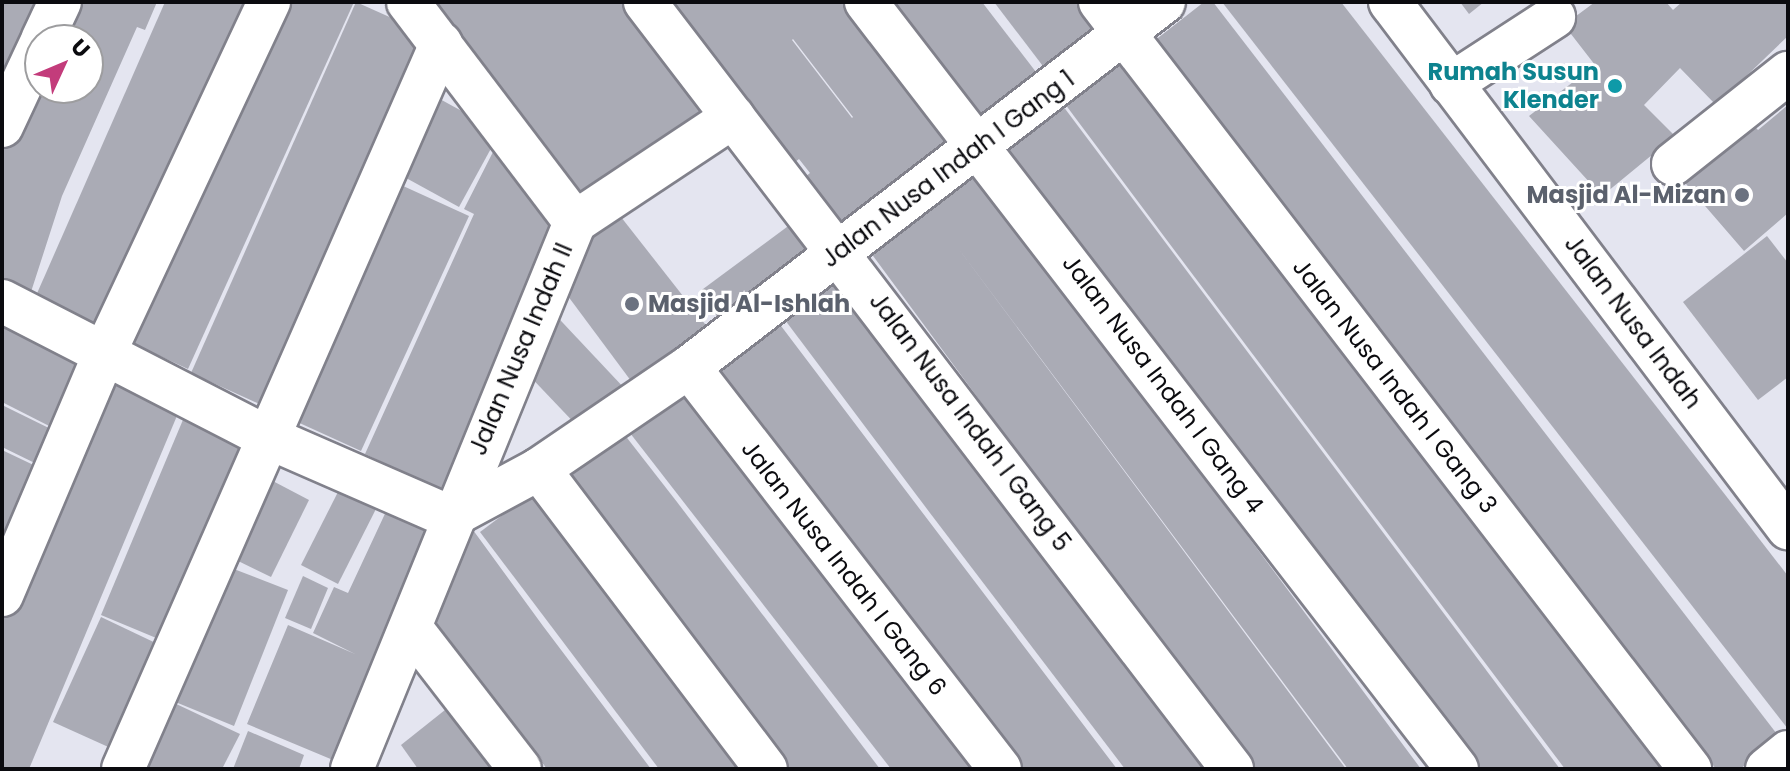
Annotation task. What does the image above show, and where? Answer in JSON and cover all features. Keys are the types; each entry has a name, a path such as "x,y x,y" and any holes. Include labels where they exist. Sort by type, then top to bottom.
{"street":[{"path":"50,24 60,2"},
{"path":"2,595 105,352 269,2"},
{"path":"408,2 575,222"},
{"name":"Jalan Nusa Indah I Gang 5","path":"645,2 840,251 1232,769"},
{"name":"Jalan Nusa Indah I Gang 4","path":"866,2 980,145 1457,769"},
{"name":"Jalan Nusa Indah I Gang 1","path":"450,517 539,469 689,367 980,145 1112,18 1164,2"},
{"name":"Jalan Nusa Indah","path":"1390,2 1788,528"},
{"path":"1451,84 1554,17"},
{"name":"Jalan Nusa Indah I Gang 3","path":"1112,18 1690,769"},
{"path":"123,769 441,44"},
{"path":"1673,164 1788,73"},
{"path":"2,126 24,79"},
{"name":"Jalan Nusa Indah II","path":"352,769 411,628 450,517 575,222 733,117"},
{"path":"2,301 267,437 450,517"},
{"name":"Jalan Nusa Indah I Gang 6","path":"689,367 1000,769"},
{"path":"539,469 766,769"},
{"path":"411,628 520,769"},
{"path":"1767,769 1788,752"}],"building":[{"path":"2,2 51,2 41,24 24,24 24,60 2,107"},
{"path":"69,2 157,2 145,30 137,27 104,101 104,24 60,24"},
{"path":"165,2 252,2 108,330 35,298"},
{"path":"273,2 354,2 188,369 121,338"},
{"path":"356,2 432,36 266,407 191,373"},
{"path":"435,2 636,2 719,108 592,206"},
{"path":"657,2 846,2 968,148 837,240 795,185 810,173 799,159 786,169","holes":["793,39 853,117 852,118"]},
{"path":"891,2 982,2 1046,85 989,129"},
{"path":"994,2 1093,2 1115,31 1052,78"},
{"path":"1204,2 1213,2 1780,738 1740,769 1716,769 1154,41"},
{"path":"1222,2 1341,2 1723,492 1788,576 1788,729"},
{"name":"Rumah Susun Klender","path":"1460,2 1484,2 1469,14"},
{"name":"Rumah Susun Klender","path":"1595,2 1666,2 1673,10 1682,2 1788,2 1788,36 1716,105 1680,68 1644,105 1675,136 1602,196 1529,116 1595,65 1564,25"},
{"path":"1131,43 1677,769 1565,769 1172,247 1059,96"},
{"path":"438,98 500,132 459,207 397,173"},
{"path":"1057,98 1560,769 1470,769 999,141"},
{"path":"29,104 103,104 62,196 30,295 2,282 2,141"},
{"name":"Masjid Al-Mizan","path":"1788,105 1788,213 1744,251 1680,177 1748,119 1758,130"},
{"path":"494,150 524,165 569,222 448,493 365,454 474,214 464,209"},
{"path":"969,165 1421,769 1348,769 955,244 1346,769 1252,769 865,245"},
{"path":"390,180 469,216 361,451 282,415"},
{"name":"Masjid Al-Ishlah","path":"621,217 712,333 637,389 553,276 561,257"},
{"path":"799,218 827,257 727,330 699,292"},
{"path":"1767,236 1788,263 1788,377 1758,400 1683,302"},
{"path":"843,264 1225,769 1125,769 930,513 779,312"},
{"path":"547,306 626,390 582,431 522,368"},
{"path":"2,311 97,358 61,432 2,402"},
{"path":"772,314 1117,769 1009,769 703,367"},
{"path":"687,374 993,769 891,769 623,424"},
{"path":"102,378 179,411 29,769 2,769 2,615"},
{"path":"2,405 61,434 45,468 2,447"},
{"path":"185,415 256,445 173,645 101,615"},
{"path":"617,425 880,769 774,769 550,476"},
{"path":"2,450 44,470 2,559"},
{"path":"269,479 309,500 271,577 230,557"},
{"path":"543,485 758,769 659,769 480,532"},
{"path":"341,486 378,505 338,584 301,565"},
{"path":"390,503 438,525 333,760 247,724 288,625 355,654 313,633 334,587 348,593"},
{"path":"473,530 651,769 547,769 426,609 453,544"},
{"path":"226,566 288,590 234,726 173,701"},
{"path":"303,576 328,588 311,629 285,618"},
{"path":"101,617 162,646 115,750 53,722"},
{"path":"172,702 240,734 222,769 140,769"},
{"path":"455,702 497,769 418,769 401,745"},
{"path":"248,731 304,755 299,769 233,769"}],"place":[{"name":"Rumah Susun Klender","path":"1615,86"},
{"name":"Masjid Al-Mizan","path":"1742,195"},
{"name":"Masjid Al-Ishlah","path":"632,304"}]}
